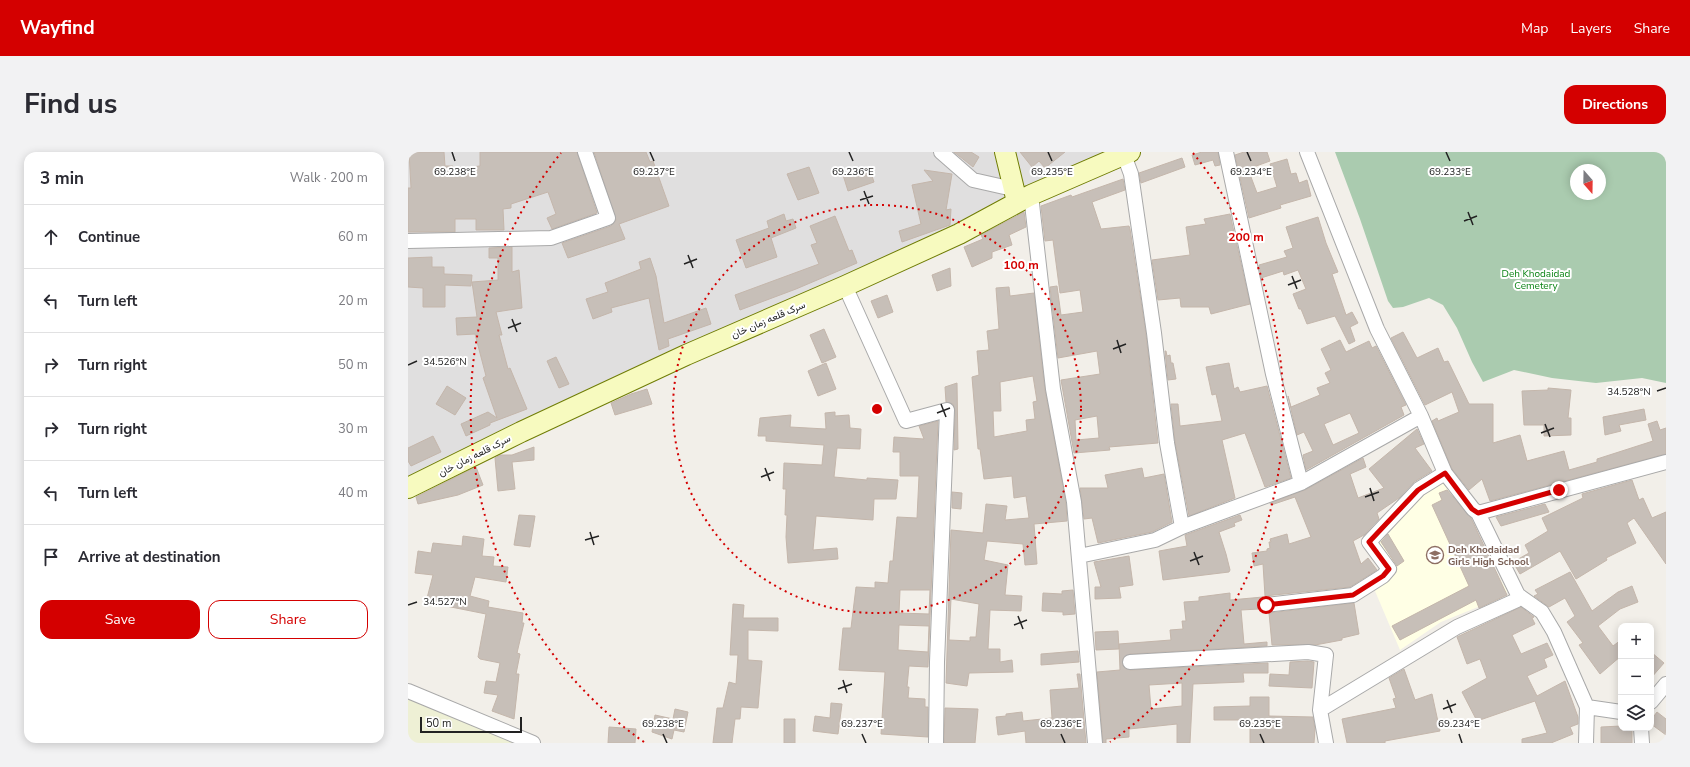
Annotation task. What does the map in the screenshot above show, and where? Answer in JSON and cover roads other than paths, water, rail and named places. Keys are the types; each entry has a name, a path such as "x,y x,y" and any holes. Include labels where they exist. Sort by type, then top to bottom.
{"street":[{"path":"408,241 551,238 608,218 585,152"},
{"path":"941,152 972,180 1021,196"},
{"path":"1005,152 1021,196 1053,389 1074,502 1095,743"},
{"path":"1226,152 1273,374 1301,483"},
{"path":"1307,152 1377,329 1421,416 1445,473 1472,509 1478,513 1518,595 1542,612 1550,625 1587,707 1586,743"},
{"path":"1127,153 1154,333 1168,443 1182,527"},
{"name":"سرک قلعه زمان خان","path":"408,488 521,432 686,354 845,286 959,234 1021,196 1127,153"},
{"path":"845,286 906,421 947,410 937,662 936,743"},
{"path":"1079,556 1155,540 1182,527 1301,483 1421,416"},
{"path":"1478,513 1666,462"},
{"path":"1266,605 1353,595 1383,576 1389,569 1369,542 1418,490 1445,473"},
{"path":"1320,710 1457,627 1517,600 1518,595"},
{"path":"1130,662 1308,652 1326,655 1320,710 1326,743"},
{"path":"1654,698 1666,684"},
{"path":"408,691 533,743"},
{"path":"1587,707 1618,712"},
{"path":"1641,731 1642,743"}],"place":[{"name":"Deh Khodaidad Girls High School","path":"1435,555"}],"park label":[{"name":"Deh Khodaidad Cemetery","path":"1536,278"}]}
